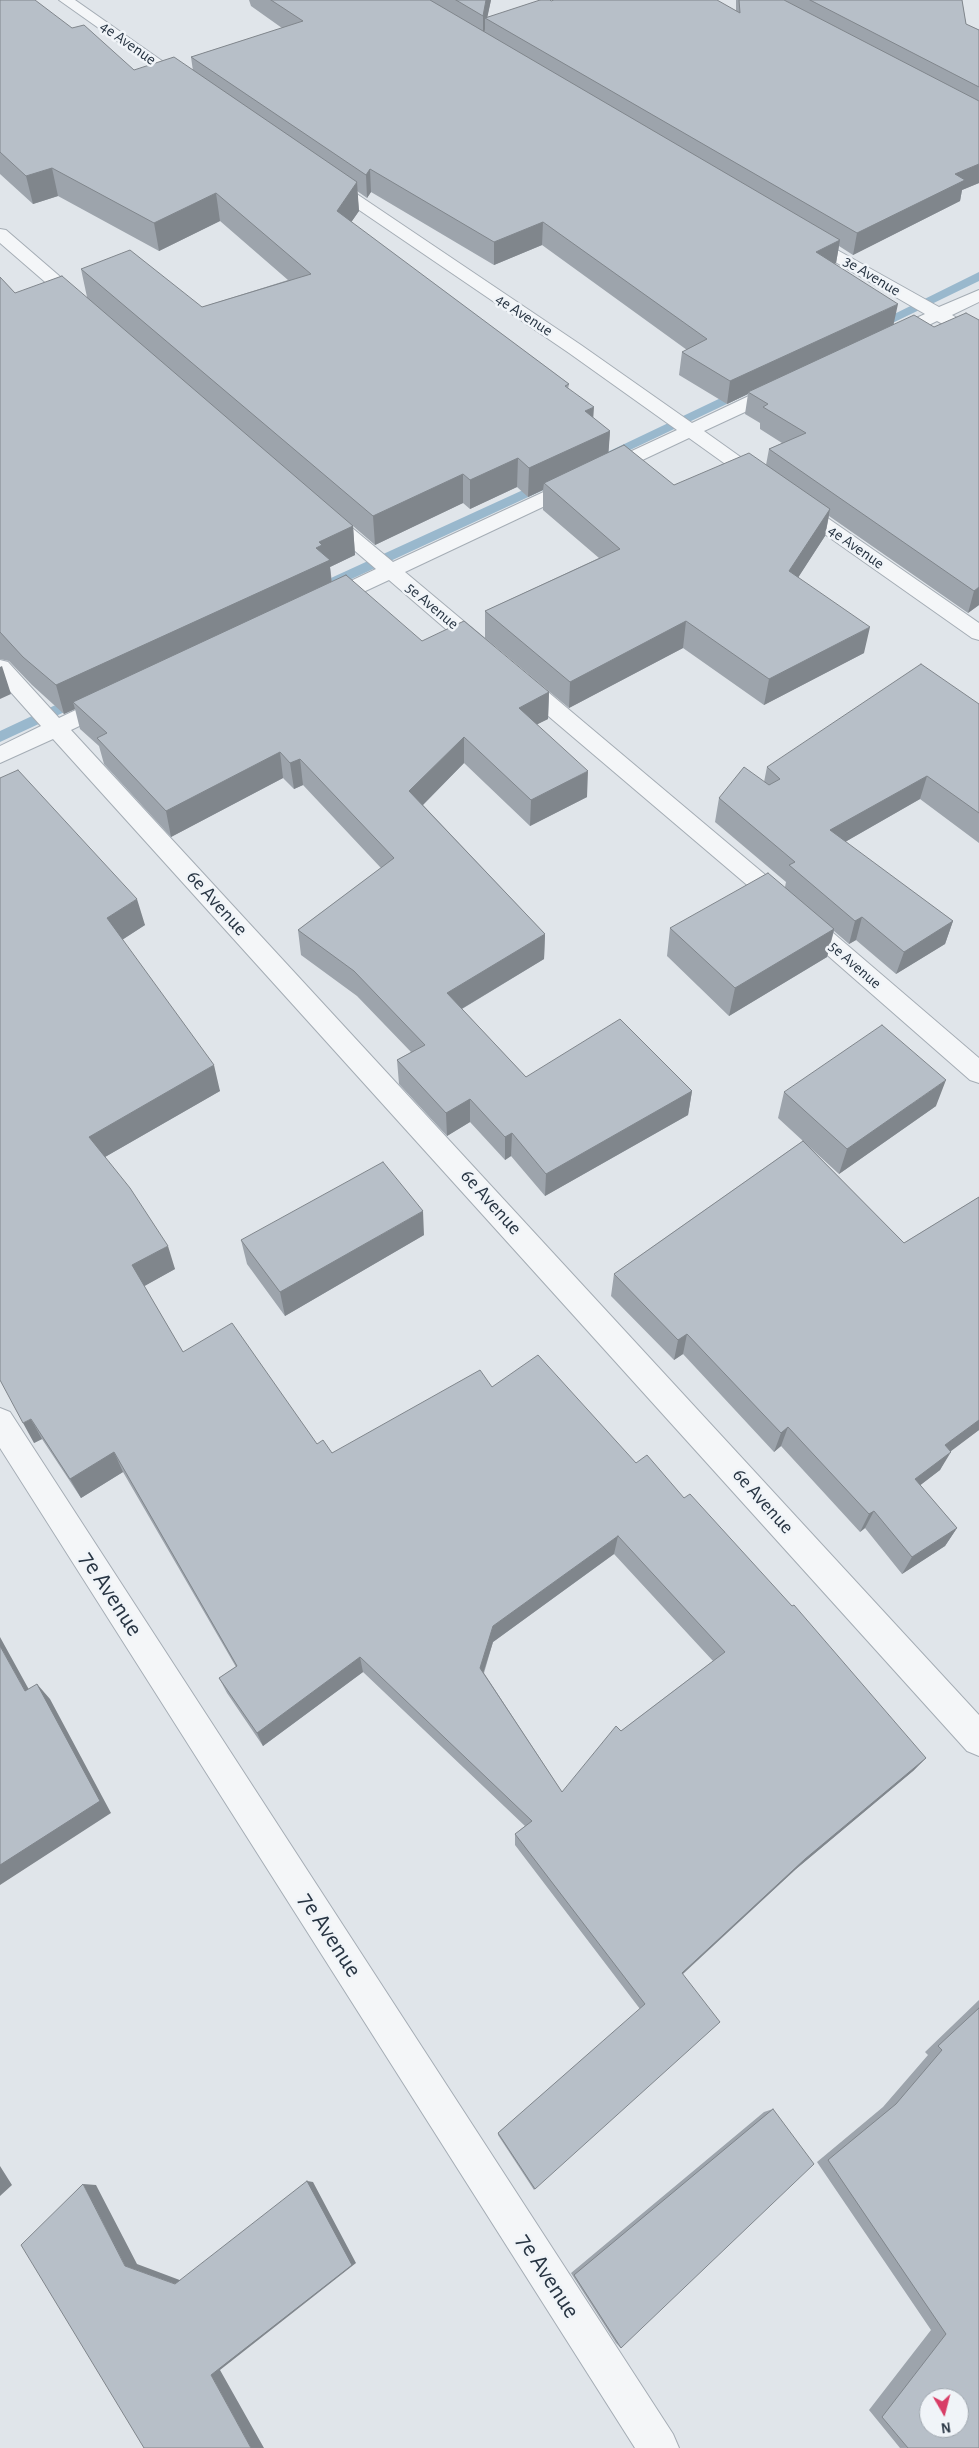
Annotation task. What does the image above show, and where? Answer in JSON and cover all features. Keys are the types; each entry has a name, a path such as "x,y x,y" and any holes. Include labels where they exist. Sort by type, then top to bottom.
{"street":[{"name":"4e Avenue","path":"66,0 202,94"},
{"name":"4e Avenue","path":"313,172 513,309 575,349 979,633"},
{"name":"3e Avenue","path":"788,226 979,338"},
{"path":"0,234 90,312"},
{"path":"868,347 928,307 979,295"},
{"path":"309,608 383,565 682,425 797,380"},
{"name":"5e Avenue","path":"314,505 761,884 979,1073"},
{"name":"6e Avenue","path":"0,667 979,1739"},
{"path":"0,755 49,720 129,694"},
{"name":"7e Avenue","path":"0,1422 659,2448"}],"building":[{"path":"0,0 35,0 72,28 84,25 134,70 174,57 357,182 337,211 569,384 565,386 594,407 585,411 610,431 529,468 518,458 470,480 463,474 373,516 81,269 130,250 202,307 311,274 216,193 154,223 52,168 26,176 0,152"},
{"path":"271,0 430,0 840,240 816,252 898,304 730,381 682,352 707,339 543,222 494,242 370,169 366,175 191,57 303,21"},
{"path":"456,0 486,0 483,16"},
{"path":"540,0 717,0 740,13 739,0 784,0 979,101 979,164 955,174 965,180 857,233 485,18"},
{"path":"810,0 962,0 966,24 979,30 979,87"},
{"path":"62,276 353,526 319,542 322,545 316,548 330,560 56,685 23,657 0,632 0,277 15,293"},
{"path":"966,313 979,320 979,587 974,591 769,449 806,433 763,407 768,404 748,392 914,315 934,327"},
{"path":"624,445 674,485 749,453 830,509 789,571 870,627 769,679 686,621 570,682 485,611 620,549 544,483"},
{"path":"346,575 422,641 464,621 549,692 519,708 588,771 531,800 464,737 409,791 545,934 447,993 526,1077 620,1019 692,1091 546,1174 512,1133 505,1137 470,1099 446,1113 397,1060 425,1045 354,971 298,930 394,858 300,759 290,763 280,752 166,811 97,738 107,733 73,702"},
{"path":"921,664 979,704 979,813 927,776 830,830 953,921 904,952 862,917 855,921 789,865 795,862 719,798 744,767 769,785 780,779 767,767"},
{"path":"18,770 137,899 107,918 214,1065 89,1137 130,1188 168,1246 132,1265 183,1352 232,1323 317,1444 323,1440 332,1453 480,1370 492,1387 538,1355 636,1463 647,1455 684,1498 690,1494 792,1606 794,1605 926,1758 805,1859 682,1973 720,2022 535,2189 498,2133 645,2004 515,1834 532,1821 360,1657 257,1733 219,1678 237,1666 114,1452 70,1479 31,1419 23,1423 0,1380 0,778","holes":["618,1536 725,1652 621,1731 616,1726 562,1792 480,1668 493,1626"]},
{"path":"768,873 834,929 735,988 670,928"},
{"path":"882,1025 946,1080 847,1149 784,1092"},
{"path":"803,1141 904,1243 979,1197 979,1420 945,1445 951,1452 915,1479 957,1528 912,1557 874,1511 869,1514 788,1427 781,1433 687,1334 678,1340 614,1274"},
{"path":"383,1162 423,1211 280,1292 241,1240"},
{"path":"0,1646 25,1691 37,1684 100,1801 0,1865"},
{"path":"979,2008 979,2448 908,2448 882,2417 946,2334 828,2160 896,2104 942,2050 938,2046"},
{"path":"773,2109 814,2164 621,2348 574,2275"},
{"path":"307,2181 352,2265 211,2375 251,2448 144,2448 21,2245 83,2184 125,2266 175,2284"}],"waterway":[{"path":"872,328 979,276"},
{"path":"604,457 746,390"},
{"path":"325,586 547,483"},
{"path":"0,737 79,699"}]}
